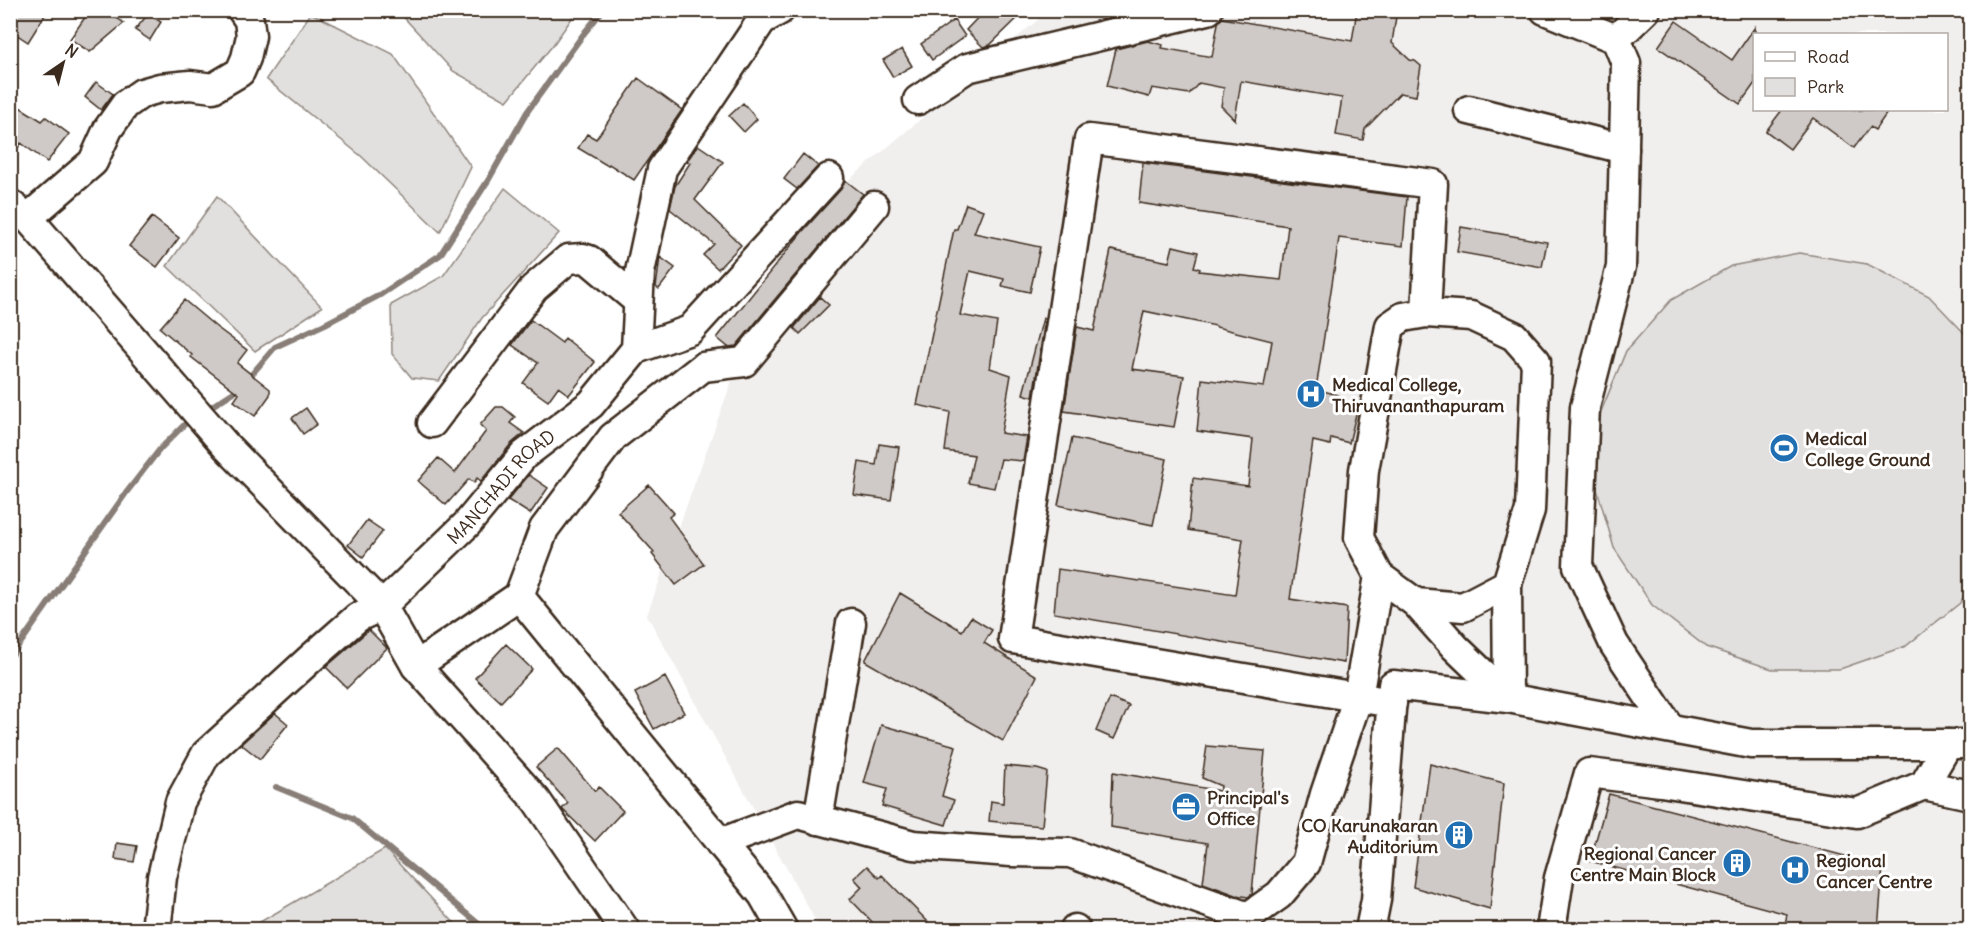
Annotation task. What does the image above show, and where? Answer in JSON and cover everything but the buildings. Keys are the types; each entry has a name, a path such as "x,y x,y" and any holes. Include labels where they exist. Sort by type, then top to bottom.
{"street":[{"path":"242,10 249,20 251,36 240,72 213,88 190,85 160,88 142,93 125,105 108,129 93,162 19,211 226,446 382,606 416,666 536,800 625,930"},
{"path":"780,10 762,20 662,169 640,272 636,349 690,330 830,178"},
{"path":"918,100 968,68 1208,10"},
{"path":"1545,10 1616,39 1626,63 1621,267 1585,407 1578,566 1614,644 1670,728"},
{"path":"1616,39 1646,10"},
{"path":"1469,110 1624,149"},
{"path":"1392,703 1013,639 1089,139 1432,184 1426,312"},
{"path":"416,666 519,596 544,529 613,437 703,367 744,362 874,206"},
{"path":"432,423 534,288 568,259 589,260 638,301"},
{"path":"1426,312 1471,316 1514,336 1536,361 1530,510 1507,584 1508,698 1455,647 1416,603 1379,576 1359,538 1364,470 1378,385 1390,326 1403,317 1426,312"},
{"name":"MANCHADI ROAD","path":"156,930 162,877 180,802 206,754 358,617 382,606 467,524 524,455 591,404 636,349"},
{"path":"720,843 798,814 913,845 1011,852 1070,853 1248,917 1279,895 1306,863 1325,794 1358,697 1379,576"},
{"path":"1416,603 1463,607 1507,584"},
{"path":"519,596 763,895 783,930"},
{"path":"818,820 851,623"},
{"path":"1366,925 1377,888 1393,685 1508,698 1751,744 1959,744"},
{"path":"1551,930 1559,878 1589,773 1857,813 1924,785 1959,744"},
{"path":"1924,785 1971,795"}],"shaded area":[{"path":"1055,10 1970,11 1970,929 820,929 647,615 785,234 1046,13"}],"green space":[{"path":"398,11 577,11 553,45 507,101 453,71"},
{"path":"311,13 393,54 471,167 440,232 361,156 266,79"},
{"path":"505,188 559,233 482,318 439,381 412,378 392,354 391,305 443,276"},
{"path":"217,196 322,307 255,351 167,266"},
{"name":"Medical College Ground","path":"1799,253 1867,264 1929,296 1970,339 1970,586 1960,603 1906,646 1840,669 1772,669 1706,647 1652,605 1614,548 1595,482 1600,414 1626,351 1671,300 1731,266"},
{"path":"385,849 460,929 248,929"}],"waterway":[{"path":"212,406 240,388 275,347 380,295 440,255 489,179 527,112 603,10"},
{"path":"10,658 126,493 160,449 190,419"},
{"path":"276,787 352,818 486,930"}],"place":[{"name":"Medical College, Thiruvananthapuram","path":"1311,394"},
{"name":"Medical College Ground","path":"1784,448"},
{"name":"Principal's Office","path":"1186,807"},
{"name":"CO Karunakaran Auditorium","path":"1459,835"},
{"name":"Regional Cancer Centre Main Block","path":"1737,863"},
{"name":"Regional Cancer Centre","path":"1795,870"}]}
